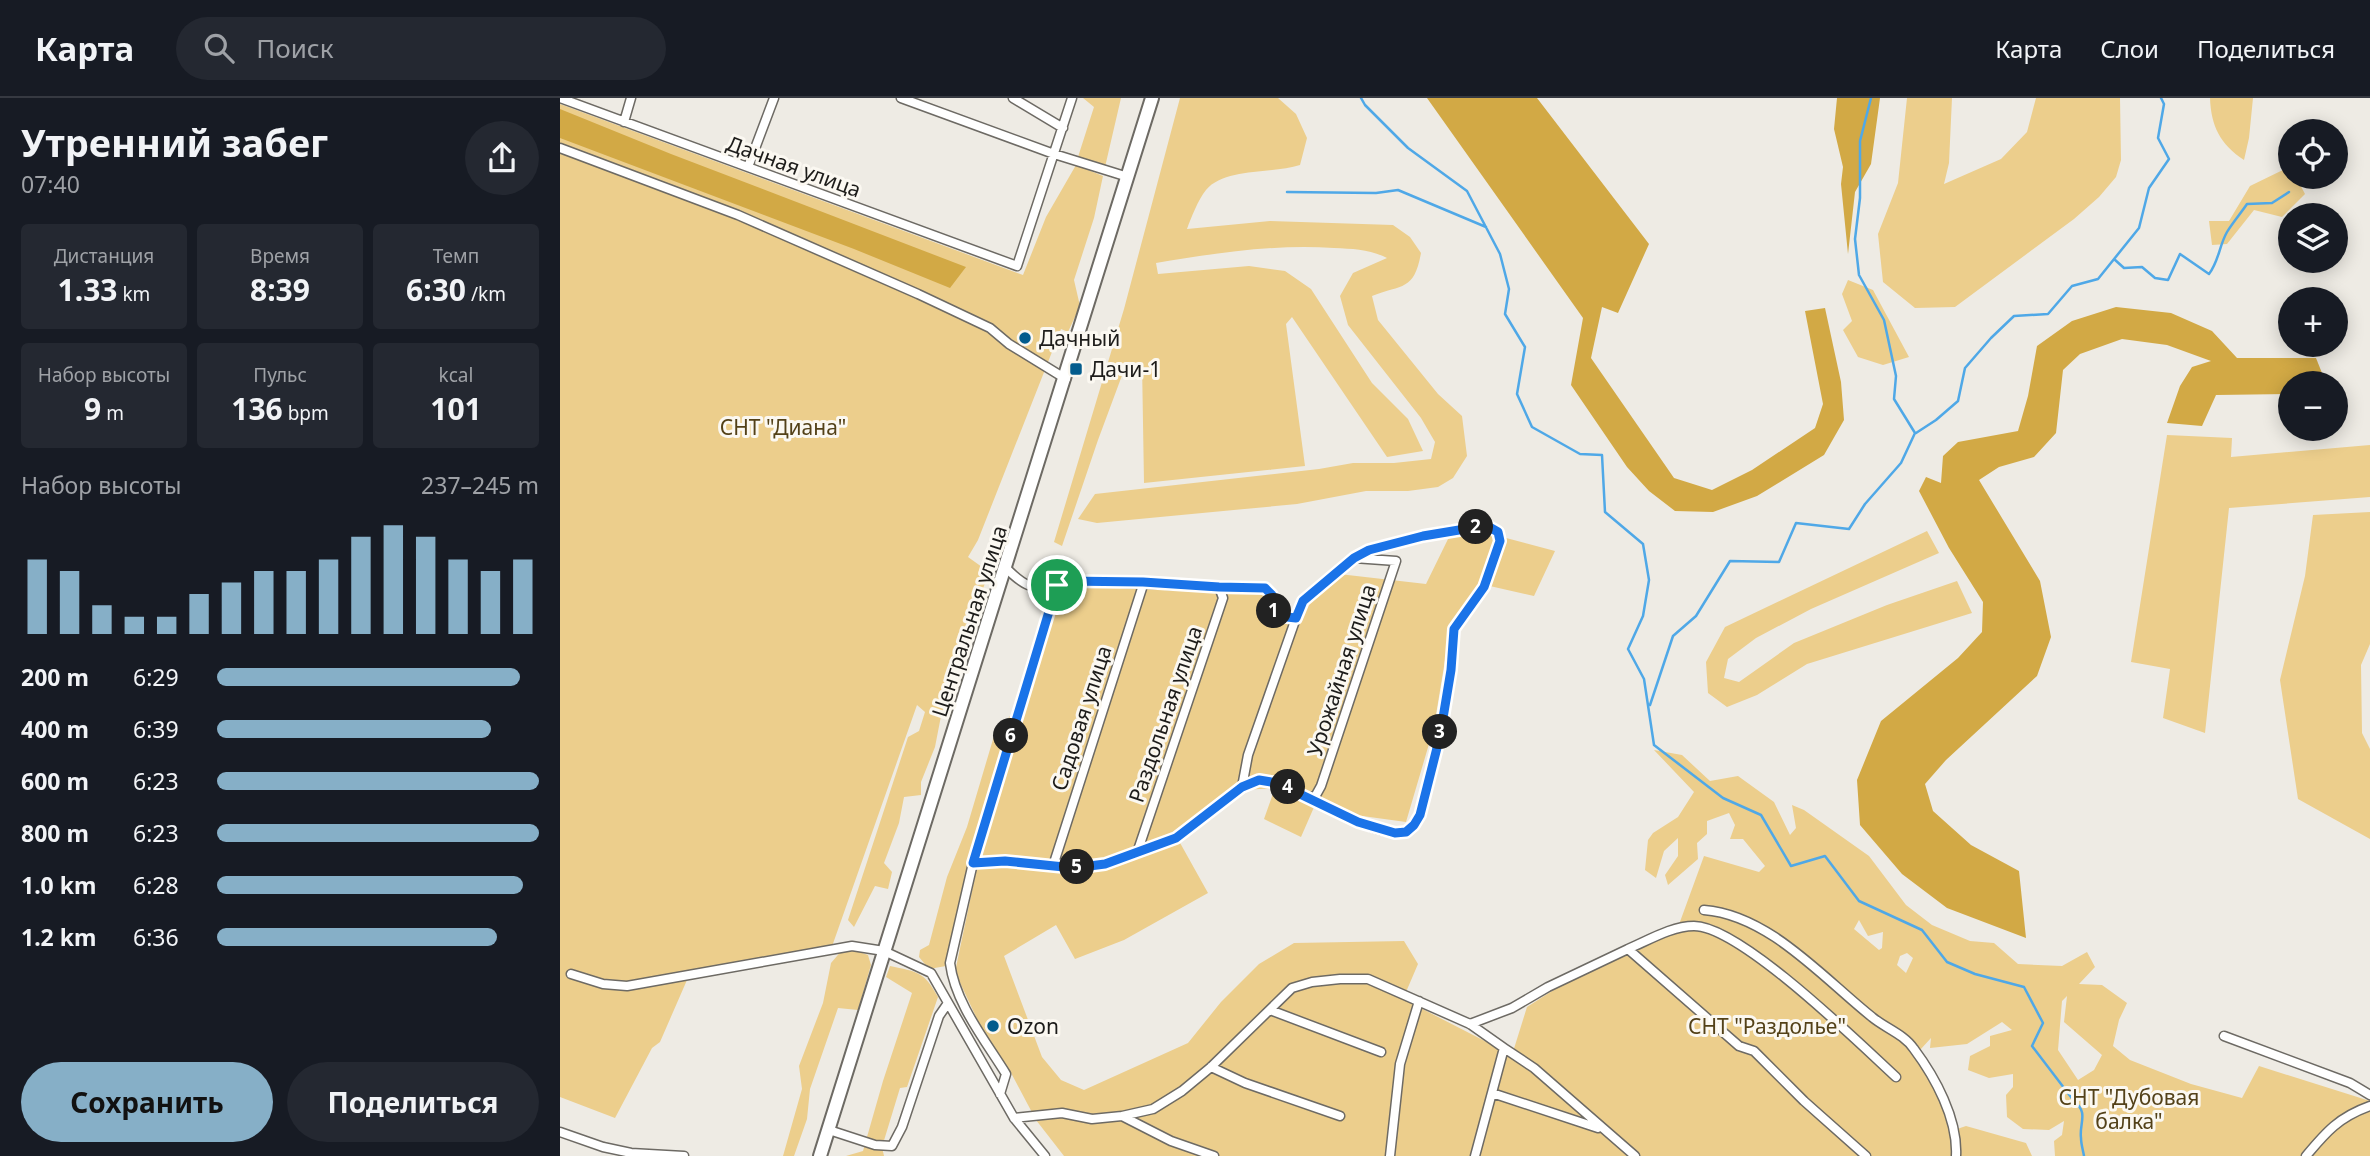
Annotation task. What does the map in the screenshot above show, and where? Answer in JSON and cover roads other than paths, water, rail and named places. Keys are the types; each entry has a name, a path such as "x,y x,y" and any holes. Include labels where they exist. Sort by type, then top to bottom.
{"street":[{"name":"Дачная улица","path":"560,98 1017,266 1054,154"},
{"path":"624,122 631,98"},
{"path":"748,167 774,98"},
{"path":"901,98 1054,154 1128,177"},
{"path":"1013,98 1063,128"},
{"path":"1054,154 1072,98"},
{"name":"Центральная улица","path":"820,1156 1152,98"},
{"path":"560,149 738,215 918,294 990,328 1009,344 1066,379"},
{"path":"973,863 1005,861 1074,868 1105,864 1176,838 1242,787 1259,780 1277,783 1310,797 1358,822 1395,833 1406,832 1420,815 1440,736 1451,670 1454,629 1484,587 1500,541 1498,532 1491,528 1477,527 1423,536 1369,550 1354,558"},
{"name":"Урожайная улица","path":"1242,787 1248,755 1303,601 1354,558 1396,561 1321,786 1316,795 1310,797"},
{"path":"1006,568 1020,582 1037,589 1065,581 1265,588 1272,595 1272,610 1278,616 1296,618"},
{"name":"Садовая улица","path":"1053,866 1143,582"},
{"path":"1000,1094 1006,1074 964,1004 951,977 950,963 973,863 1057,585"},
{"name":"Раздольная улица","path":"1138,853 1223,598 1219,587"},
{"path":"1704,910 1717,911 1741,919 1771,933 1875,1020 1912,1046 1930,1072 1943,1100 1954,1130 1956,1156"},
{"path":"1470,1024 1512,1008 1548,986 1674,929 1696,926 1723,934 1775,970 1849,1032 1896,1077"},
{"path":"571,974 603,984 626,986 852,946 884,951 931,973 1014,1118 1045,1156"},
{"path":"1628,949 1739,1046 1754,1051 1804,1101 1866,1156"},
{"path":"1014,1118 1062,1113 1092,1119 1153,1109 1182,1091 1211,1067 1292,989 1312,982 1368,979 1470,1024 1534,1068 1635,1156"},
{"path":"1390,1156 1400,1064 1419,1001"},
{"path":"829,1130 875,1145 892,1146 902,1127 939,1016 948,1003"},
{"path":"1270,1010 1381,1052"},
{"path":"2224,1036 2350,1083 2370,1095"},
{"path":"1475,1156 1504,1048"},
{"path":"1211,1067 1245,1083 1340,1116"},
{"path":"1492,1093 1604,1130"},
{"path":"2306,1156 2334,1124 2355,1111 2370,1106"},
{"path":"1122,1116 1171,1141 1214,1156"},
{"path":"560,1132 603,1147 631,1153 684,1156"}],"waterway":[{"path":"1361,98 1408,148 1467,191 1500,254 1509,289 1505,314 1525,347 1517,394 1532,427 1580,454 1602,455 1605,512 1643,544 1649,580 1643,616 1628,649 1644,679 1654,745 1723,798 1761,815 1791,866 1825,856 1859,901 1922,930 1947,962 1975,974 2024,987 2043,1023 2032,1046 2081,1110 2084,1156"},
{"path":"1650,705 1673,636 1696,616 1730,561 1779,562 1796,523 1849,529 1865,504 1901,463 1915,433 1894,399 1896,376 1884,320 1859,275 1855,239 1860,198 1860,141 1871,98"},
{"path":"1916,433 1958,401 1965,368 2014,316 2048,314 2072,286 2098,279 2139,228 2149,188 2169,159 2158,138 2164,104 2161,98"},
{"path":"1287,192 1376,193 1398,190 1486,227"},
{"path":"2114,259 2124,268 2142,267 2155,278 2168,280 2180,254 2209,274 2227,232 2247,204 2272,203 2289,192"}],"place":[{"name":"Дачный","path":"1025,338"},
{"name":"Дачи-1","path":"1076,369"},
{"name":"Ozon","path":"993,1026"}],"park label":[{"name":"СНТ \"Диана\"","path":"783,427"},
{"name":"СНТ \"Раздолье\"","path":"1767,1026"},
{"name":"СНТ \"Дубовая балка\"","path":"2129,1109"}]}
